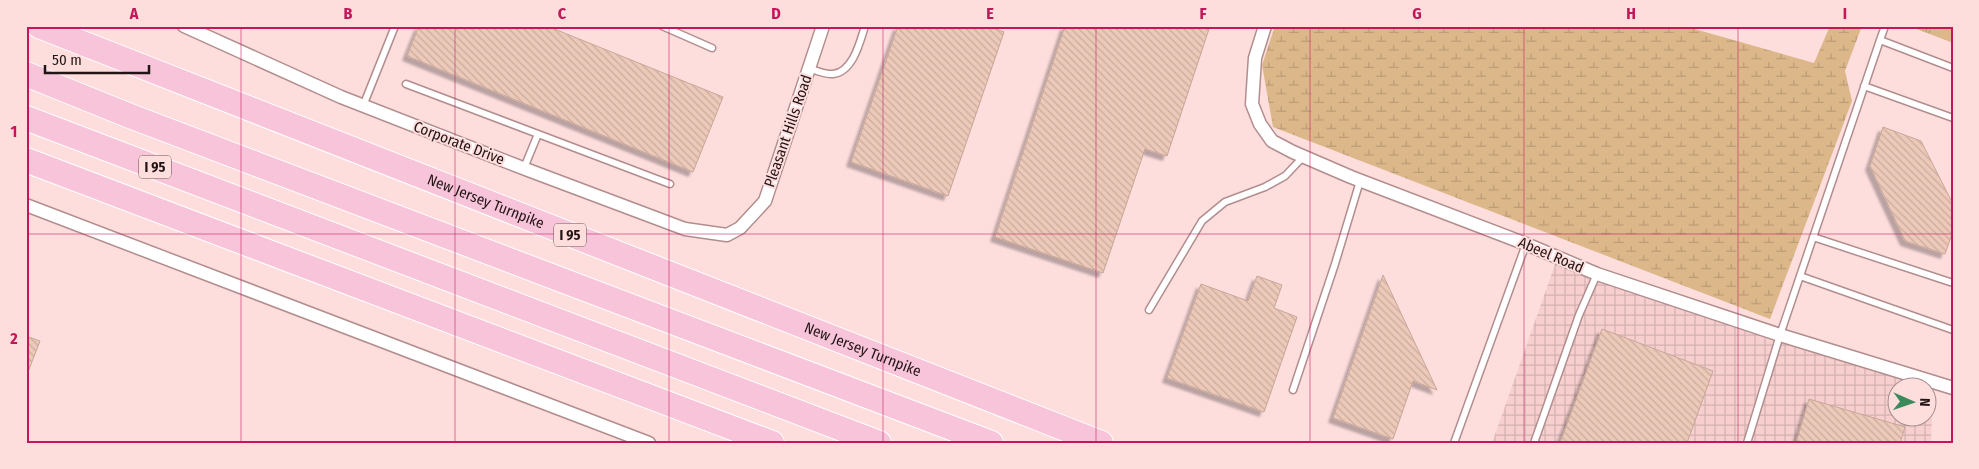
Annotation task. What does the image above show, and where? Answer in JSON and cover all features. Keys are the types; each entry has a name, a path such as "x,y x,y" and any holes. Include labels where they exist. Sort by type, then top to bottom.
{"highway":[{"name":"New Jersey Turnpike","path":"39,26 1101,443"},
{"name":"I 95","path":"26,74 130,116 991,443"},
{"name":"I 95","path":"26,118 879,443"},
{"path":"26,160 772,443"}],"street":[{"name":"Corporate Drive","path":"184,26 363,106 685,229 727,235 740,228"},
{"name":"Pleasant Hills Road","path":"740,228 765,200 824,26"},
{"name":"Abeel Road","path":"1265,26 1255,58 1252,104 1260,124 1272,141 1360,181 1526,244 1597,274 1780,335 1953,388"},
{"path":"26,204 649,443"}],"lane":[{"path":"363,106 395,26"},
{"path":"662,26 712,48"},
{"path":"809,68 832,74 844,70 854,56 865,26"},
{"path":"1747,443 1780,335 1884,26"},
{"path":"1880,40 1953,68"},
{"path":"406,84 670,184"},
{"path":"1864,86 1953,118"},
{"path":"524,168 538,134"},
{"path":"1149,310 1202,220 1225,202 1265,187 1285,176 1303,156"},
{"path":"1293,390 1335,264 1360,181"},
{"path":"1813,237 1953,284"},
{"path":"1454,443 1526,244"},
{"path":"1534,443 1579,315 1597,274"},
{"path":"1800,276 1953,330"}],"shaded area":[{"path":"1558,256 1915,376 1886,376 1886,426 1932,426 1931,443 1492,443"}],"green space":[{"path":"1275,26 1684,26 1814,63 1830,26 1862,26 1845,71 1852,101 1770,319 1273,127 1262,65"},
{"path":"1909,26 1953,26 1953,43"}],"building":[{"path":"419,26 547,26 723,97 693,172 407,56"},
{"path":"898,26 988,26 1004,32 948,196 851,162"},
{"path":"1065,26 1210,26 1167,156 1145,149 1103,273 995,237"},
{"path":"1883,127 1921,141 1953,204 1953,231 1945,254 1905,241 1870,166"},
{"path":"1383,275 1437,390 1413,381 1393,439 1333,418"},
{"path":"1257,276 1282,285 1274,308 1297,317 1264,412 1167,378 1201,284 1248,301"},
{"path":"1602,329 1713,371 1687,443 1560,443"},
{"path":"26,336 40,341 26,377"},
{"path":"1809,399 1886,421 1886,426 1905,427 1900,443 1796,443"}]}
